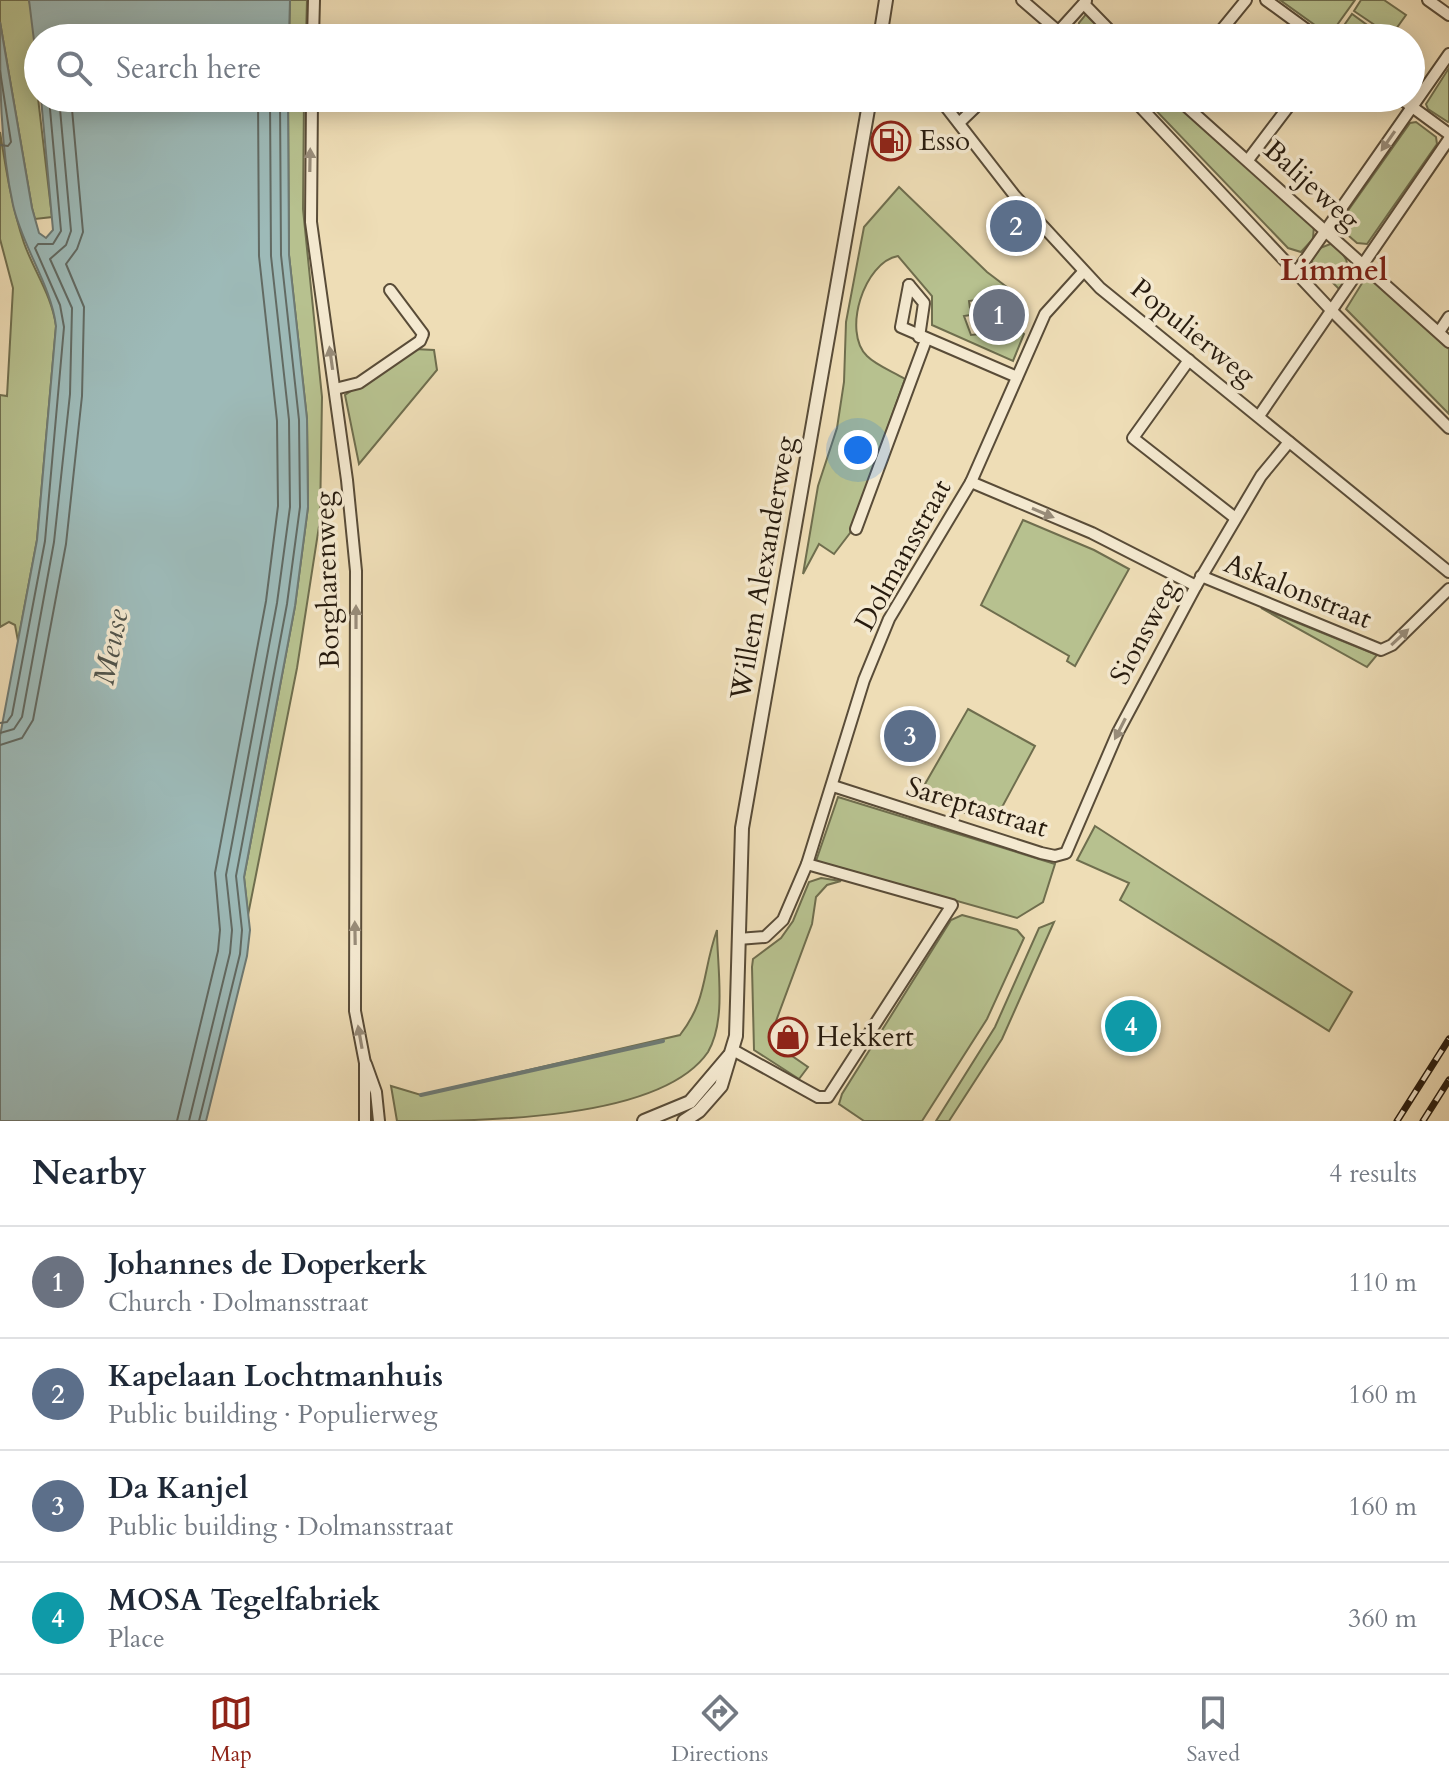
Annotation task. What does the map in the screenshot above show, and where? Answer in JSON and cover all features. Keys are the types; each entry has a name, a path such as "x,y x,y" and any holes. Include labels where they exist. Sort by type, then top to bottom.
{"street":[{"path":"313,24 314,0"},
{"path":"882,24 886,0"},
{"path":"1022,0 1050,24"},
{"path":"1226,24 1246,0"},
{"path":"1266,0 1299,24"},
{"path":"1428,0 1449,15"},
{"path":"1067,24 1085,2 1105,24"},
{"path":"1425,88 1449,54"},
{"name":"Borgharenweg","path":"312,112 311,222 335,389 356,571 355,1011 365,1063 376,1092 379,1121"},
{"name":"Willem Alexanderweg","path":"684,1121 708,1103 721,1086 738,1027 740,851 745,807 868,112"},
{"name":"Populierweg","path":"950,112 1015,196 1083,272 1449,572"},
{"path":"959,123 970,112"},
{"path":"1145,112 1331,310 1449,428"},
{"name":"Balijeweg","path":"1193,112 1449,342"},
{"path":"1248,160 1284,112"},
{"path":"1296,273 1409,112"},
{"path":"1259,416 1449,136 1418,112"},
{"name":"Dolmansstraat","path":"738,939 761,938 776,930 807,864 864,680 889,619 971,482 1045,314 1083,272"},
{"path":"335,389 359,383 420,341 423,334 390,290"},
{"path":"1439,332 1449,317"},
{"path":"856,529 922,339 1017,377"},
{"path":"1189,360 1133,438 1234,517"},
{"name":"Sionsweg","path":"1062,855 1072,844 1118,732 1198,581 1234,517 1261,476 1289,442"},
{"name":"Askalonstraat","path":"971,482 1198,581 1381,650 1392,645 1449,589"},
{"name":"Sareptastraat","path":"833,786 1041,853 1062,855"},
{"path":"644,1121 690,1102 733,1050 818,1097 828,1097 952,905 807,864"},
{"name":"Borgharenweg","path":"365,1063 365,1121"}],"green space":[{"path":"0,0 29,0 35,24 24,24 24,112 40,112 52,217 35,219 32,208 0,22"},
{"path":"290,0 307,0 306,24 289,24"},
{"path":"1280,0 1355,0 1338,24 1313,24"},
{"path":"1361,0 1384,0 1406,15 1400,24 1373,24 1354,11"},
{"path":"1087,13 1098,24 1079,24"},
{"path":"1352,14 1366,24 1345,24"},
{"path":"1449,68 1448,122 1428,109 1426,104"},
{"path":"288,112 304,112 303,209 322,397 320,520 297,668 248,915 244,877 295,606 308,507 307,419 289,255"},
{"path":"1157,112 1186,112 1314,225 1313,239 1301,252 1288,248"},
{"path":"1416,122 1436,137 1437,144 1367,244 1357,243 1342,230 1340,222 1410,123"},
{"path":"0,132 20,229 51,304 56,326 37,540 18,641 15,625 9,622 0,627 0,395 7,396 13,288 0,239"},
{"path":"899,187 987,272 1016,294 969,301 971,315 964,316 971,335 1020,330 1024,334 1013,361 932,325 932,296 898,256 875,271 860,299 857,331 860,345 871,360 905,379 850,533 834,554 819,544 803,574 818,486 837,428 844,382 846,322 864,227"},
{"path":"1333,243 1348,264 1347,276 1339,289 1311,261 1320,248"},
{"path":"1369,272 1449,349 1449,414 1346,309"},
{"path":"414,349 434,350 437,370 359,464 345,395"},
{"path":"1023,520 1094,550 1129,569 1075,666 1067,661 1069,656 981,605"},
{"path":"1261,608 1377,655 1367,667"},
{"path":"968,709 1035,746 994,822 917,798"},
{"path":"838,797 1055,864 1043,902 1017,918 816,861"},
{"path":"1095,826 1352,992 1329,1031 1120,900 1129,883 1077,860"},
{"path":"821,878 841,881 827,885 816,897 812,924 769,1040 808,1067 799,1079 754,1050 752,967 753,959 781,938 793,921 809,882"},
{"path":"962,915 1017,930 1024,938 987,1019 922,1121 864,1121 839,1104 842,1094 951,920"},
{"path":"1054,922 1002,1039 949,1121 936,1121 995,1027 1039,928"},
{"path":"717,930 720,992 714,1039 708,1052 685,1075 651,1092 611,1104 566,1112 474,1120 397,1121 391,1086 421,1095 680,1035 700,997"}],"water":[{"path":"29,0 290,0 289,24 32,24"},
{"name":"Meuse","path":"0,22 32,208 39,233 46,238 53,230 42,112 288,112 289,255 307,419 308,507 295,606 244,877 250,930 247,956 206,1121 0,1121 0,736 37,540 56,326 48,296 13,205 5,160"}],"waterway":[{"path":"421,1095 663,1041"}],"railway":[{"path":"1397,1121 1449,1039"},
{"path":"1423,1121 1449,1080"}],"place":[{"name":"Esso","path":"891,141"},
{"name":"Kapelaan Lochtmanhuis","path":"1016,226"},
{"name":"Johannes de Doperkerk","path":"999,315"},
{"name":"Da Kanjel","path":"910,736"},
{"name":"MOSA Tegelfabriek","path":"1131,1026"},
{"name":"Hekkert","path":"788,1037"}],"district":[{"name":"Limmel","path":"1334,270"}]}
